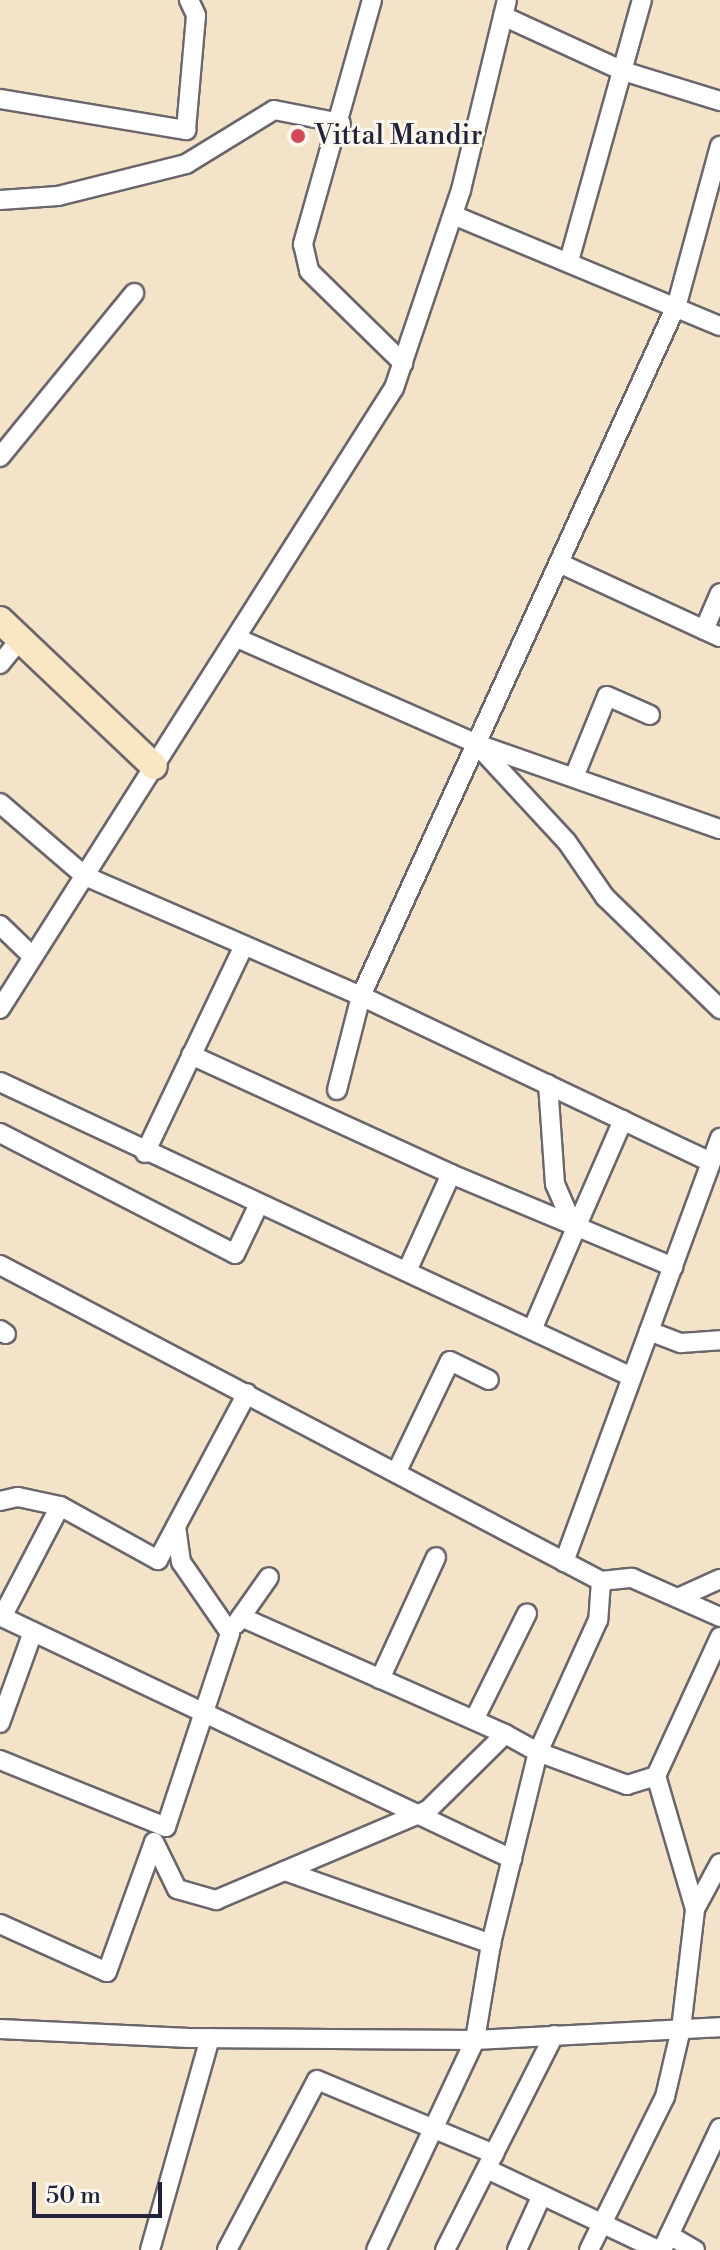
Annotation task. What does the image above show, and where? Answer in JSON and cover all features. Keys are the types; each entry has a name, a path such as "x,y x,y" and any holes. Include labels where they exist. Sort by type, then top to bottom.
{"street":[{"path":"0,99 186,130 196,15 189,0"},
{"path":"372,0 341,123 303,244 309,271 403,363"},
{"path":"569,261 642,0"},
{"path":"0,1009 322,510 394,388 453,215 505,8 623,71 720,101"},
{"path":"0,200 58,196 186,164 274,110 341,123"},
{"path":"337,1090 361,996 677,304 720,146"},
{"path":"453,215 677,304 720,326"},
{"path":"0,457 134,293"},
{"path":"559,563 712,633 720,593"},
{"path":"0,620 154,766"},
{"path":"237,638 477,744 720,829"},
{"path":"0,664 20,639"},
{"path":"574,777 607,696 650,715"},
{"path":"477,744 567,842 605,897 720,1009"},
{"path":"0,803 85,876 361,996 711,1162"},
{"path":"0,925 32,956"},
{"path":"145,1153 244,945"},
{"path":"191,1055 575,1230 673,1267"},
{"path":"0,1082 145,1153 632,1377"},
{"path":"548,1084 555,1184 575,1230"},
{"path":"532,1330 623,1120"},
{"path":"0,1133 235,1254 259,1204"},
{"path":"564,1562 720,1138"},
{"path":"407,1271 451,1174"},
{"path":"0,1265 601,1581 632,1578 720,1617"},
{"path":"649,1331 681,1343 720,1340"},
{"path":"396,1473 450,1361 489,1380"},
{"path":"0,1501 18,1497 60,1506 158,1560 247,1393"},
{"path":"60,1506 1,1616 512,1859"},
{"path":"176,1526 181,1562 230,1633"},
{"path":"380,1679 436,1557"},
{"path":"0,1760 166,1827 230,1633 269,1577"},
{"path":"678,1598 720,1579"},
{"path":"376,2250 475,2040 491,1944 538,1752 598,1620 601,1581"},
{"path":"474,1720 527,1613"},
{"path":"241,1617 505,1734 538,1752 627,1785 656,1776"},
{"path":"0,1723 33,1632"},
{"path":"695,1909 656,1776 720,1637"},
{"path":"0,1924 107,1972 154,1842 177,1889 216,1900 417,1815 505,1734"},
{"path":"589,2250 665,2097 681,2029 695,1909 720,1863"},
{"path":"285,1871 491,1944"},
{"path":"0,2029 210,2038 475,2040 720,2027"},
{"path":"445,2250 554,2035"},
{"path":"150,2250 210,2038"},
{"path":"227,2250 317,2080 434,2127 542,2195 601,2224 663,2245 695,2250"},
{"path":"663,2245 720,2128"},
{"path":"517,2250 542,2195"}],"place":[{"name":"Vittal Mandir","path":"298,136"}]}
